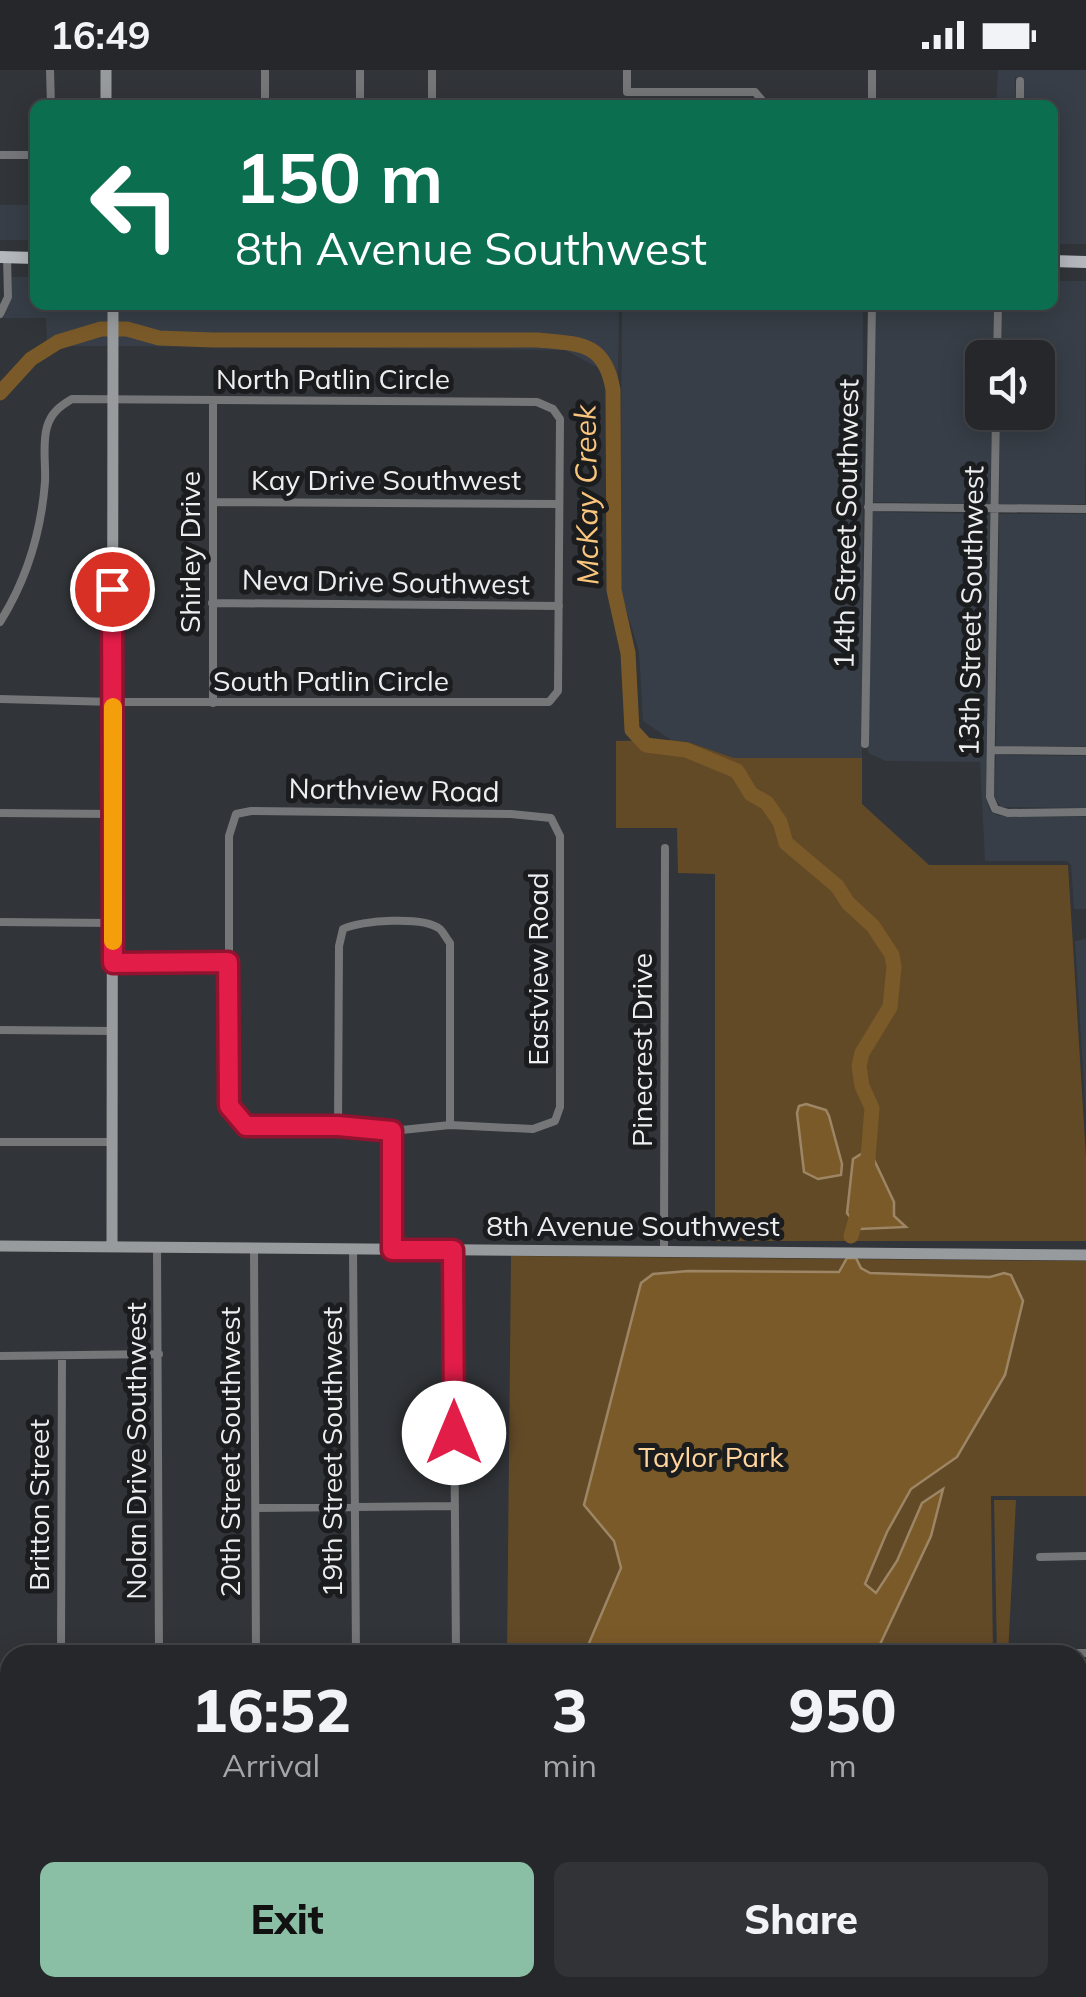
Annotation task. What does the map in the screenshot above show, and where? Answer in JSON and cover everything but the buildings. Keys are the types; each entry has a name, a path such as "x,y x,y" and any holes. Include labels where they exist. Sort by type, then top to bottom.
{"main road":[{"path":"4,258 30,258"},
{"path":"1058,261 1086,262"}],"street":[{"path":"50,70 51,100"},
{"path":"106,70 106,100"},
{"path":"265,70 265,100"},
{"path":"360,70 360,100"},
{"path":"432,70 432,100"},
{"path":"627,70 627,92 756,92 763,100"},
{"path":"872,70 872,100"},
{"path":"1020,82 1020,100"},
{"path":"0,155 30,155"},
{"path":"0,314 8,297 4,258"},
{"path":"112,1247 113,310"},
{"name":"14th Street Southwest","path":"865,744 872,310"},
{"path":"997,340 998,310"},
{"name":"North Patlin Circle","path":"0,622 34,550 42,510 46,435 52,416 72,399 537,402 552,409 560,419 559,504"},
{"name":"Shirley Drive","path":"213,401 213,703"},
{"name":"13th Street Southwest","path":"996,430 990,797 995,809 1008,813 1086,812"},
{"name":"Kay Drive Southwest","path":"213,502 559,504"},
{"path":"559,504 559,606"},
{"path":"868,507 1086,509"},
{"name":"Neva Drive Southwest","path":"212,602 559,606"},
{"name":"South Patlin Circle","path":"0,699 549,702 558,691 559,606"},
{"path":"992,750 1086,751"},
{"name":"Northview Road","path":"228,962 229,836 236,814 251,810 525,814 551,818"},
{"path":"0,813 112,814"},
{"name":"Eastview Road","path":"450,1126 533,1128 555,1121 560,1107 560,836 551,818"},
{"name":"Pinecrest Drive","path":"664,1252 665,848"},
{"path":"0,922 112,923"},
{"path":"113,963 228,962 229,1106 246,1126 338,1126 392,1131 450,1126 450,943 440,929 426,922 354,924 343,929 339,946 338,1126"},
{"path":"0,1030 113,1031"},
{"path":"392,1131 392,1250"},
{"path":"0,1142 112,1142"},
{"name":"8th Avenue Southwest","path":"0,1246 1086,1255"},
{"name":"Nolan Drive Southwest","path":"157,1248 159,1645"},
{"name":"20th Street Southwest","path":"254,1248 256,1645"},
{"name":"19th Street Southwest","path":"353,1249 356,1645"},
{"path":"453,1250 456,1645"},
{"path":"0,1356 159,1354"},
{"name":"Britton Street","path":"61,1645 62,1356"},
{"path":"256,1508 455,1506"},
{"path":"1040,1557 1086,1556"}],"shaded area":[{"path":"998,70 1086,70 1086,244 1058,244 1058,100 1024,100 1023,77 1015,77 1016,100 996,100"},
{"path":"0,205 30,205 30,240 0,240"},
{"path":"12,277 30,277 30,310 108,310 108,346 47,346 46,318 3,318 12,297"},
{"path":"1058,281 1086,281 1085,504 999,505 1000,430 1055,430 1055,340 1001,340 1002,310 1058,310"},
{"path":"117,310 619,310 617,468 604,371 565,350 117,346"},
{"path":"622,310 863,310 862,758 734,758 671,740 643,721 639,652 620,589"},
{"path":"876,310 993,310 993,340 965,340 965,430 992,430 990,504 873,502"},
{"path":"872,512 990,514 986,797 990,811 999,816 1086,817 1086,909 1074,909 1071,865 1067,861 985,861 980,762 886,761 868,753"},
{"path":"999,514 1086,514 1086,746 996,746"},
{"path":"996,755 1086,756 1086,808 1001,807 994,797"},
{"path":"1086,939 1086,1118 1075,941"},
{"path":"806,1104 826,1110 829,1116 842,1164 841,1175 818,1179 804,1172 797,1113 799,1106"},
{"path":"869,1149 894,1202 894,1216 906,1227 860,1229 847,1213 853,1159"},
{"path":"847,1258 856,1258 861,1268 870,1273 990,1277 1004,1273 1011,1275 1023,1301 1005,1375 957,1457 911,1489 865,1584 876,1593 897,1561 922,1503 943,1489 931,1536 880,1645 588,1645 621,1568 614,1541 584,1505 641,1283 653,1274 688,1271 839,1272"}],"green space":[{"path":"671,740 734,758 862,758 862,804 929,865 1068,865 1086,1157 1086,1241 715,1241 715,874 678,873 677,828 616,828 616,741"},
{"name":"Taylor Park","path":"511,1256 1086,1261 1086,1496 991,1496 993,1645 507,1645"},
{"path":"994,1500 1016,1500 1009,1645 997,1645"}],"waterway":[{"name":"McKay Creek","path":"0,393 31,359 58,342 101,329 127,329 159,338 213,340 538,340 578,345 597,354 604,362 613,390 614,590 628,653 632,730 646,745 686,750 737,771 751,794 767,803 780,822 786,843 837,886 848,903 873,926 892,955 890,1007 862,1053 859,1066 862,1086 872,1108 867,1170"},
{"name":"McKay Creek","path":"851,1236 861,1201"}],"slow traffic":[{"path":"113,707 113,941"}],"route":[{"path":"112,589 113,963 228,962 229,1106 246,1126 338,1126 392,1131 392,1250 453,1250 454,1433"}]}
